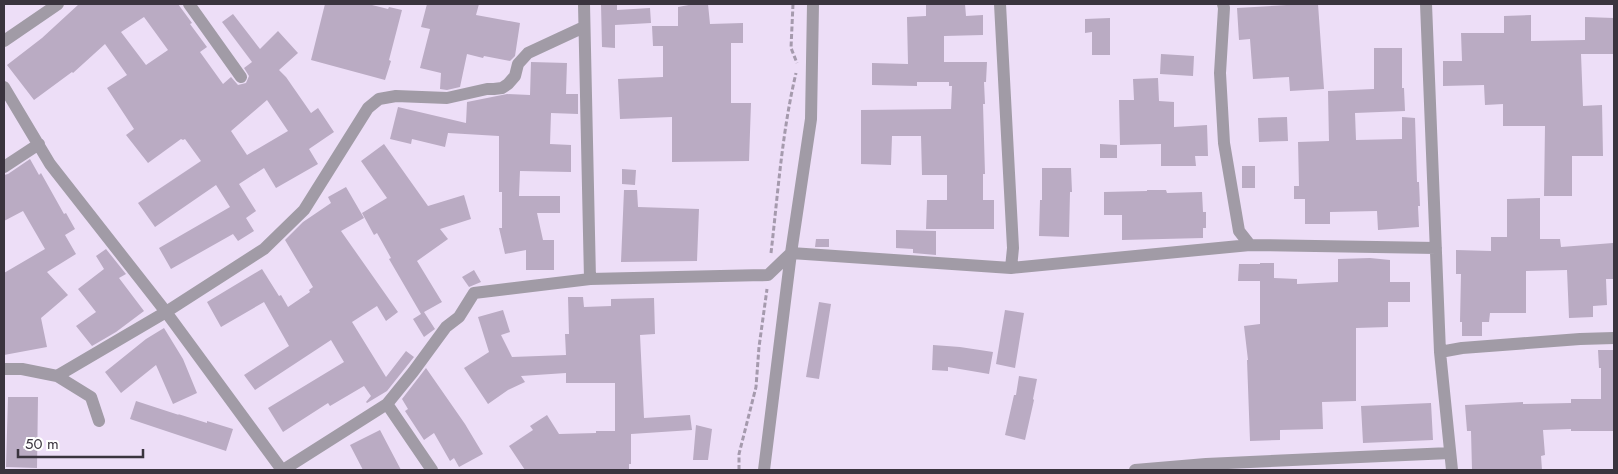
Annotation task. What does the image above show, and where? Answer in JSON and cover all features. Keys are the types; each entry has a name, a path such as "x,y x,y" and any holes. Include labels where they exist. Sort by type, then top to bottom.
{"street":[{"path":"4,41 58,4"},
{"path":"189,4 241,77"},
{"path":"584,4 590,279"},
{"path":"768,469 791,253 811,119 812,4"},
{"path":"1000,4 1013,248 1011,268"},
{"path":"1222,4 1224,8 1220,73 1224,143 1239,231 1250,245"},
{"path":"1426,4 1440,352 1452,470"},
{"path":"57,376 166,312 264,249 304,210 368,108 379,99 396,96 447,98 487,89 502,88 515,76 518,64 528,53 584,27"},
{"path":"4,87 50,164 166,312 282,470 386,404 413,372 446,327 459,317 474,293 590,279 768,275 791,253 1011,268 1250,245 1436,248"},
{"path":"4,167 39,144"},
{"path":"1440,352 1462,348 1580,338 1614,338"},
{"path":"4,369 22,369 57,376 91,397 99,421"},
{"path":"386,404 432,470"},
{"path":"1135,470 1206,464 1450,453"}],"path":[{"path":"739,470 738,454 756,386 784,137 789,101 798,65 791,48 793,4"}],"building":[{"path":"79,4 178,4 207,47 200,52 223,84 231,77 238,85 246,83 249,76 244,68 252,62 222,22 233,14 260,49 278,31 298,53 279,70 311,113 318,108 334,132 309,149 318,164 276,188 264,168 239,184 256,211 246,218 254,231 238,241 233,234 171,269 159,248 230,207 216,185 155,227 138,203 201,161 185,139 181,139 148,163 126,135 134,129 107,88 127,75 105,44 73,73 34,100 7,65 42,38","holes":["144,17 168,50 146,65 121,32","267,100 288,131 247,155 231,131"]},
{"path":"325,4 368,4 402,10 385,80 311,60"},
{"path":"427,4 479,4 476,15 520,23 515,56 510,61 467,54 460,87 447,90 440,89 441,73 420,68 430,29 421,27"},
{"path":"601,4 617,4 617,10 650,8 651,23 615,25 615,48 602,47"},
{"path":"708,4 710,24 743,23 743,43 731,43 731,103 751,103 749,161 672,162 672,117 620,119 618,79 663,77 663,46 653,46 652,26 678,26 678,7"},
{"path":"926,4 965,4 966,16 983,15 983,35 944,36 944,62 987,62 986,82 984,82 985,104 983,104 985,174 983,174 983,200 994,200 994,229 926,229 927,200 947,200 947,175 922,175 921,136 892,136 891,165 861,164 861,110 951,109 952,86 949,86 949,82 917,82 917,86 872,85 872,63 908,64 907,17 926,16"},
{"path":"1318,4 1324,89 1290,91 1289,77 1253,79 1250,39 1239,40 1237,8"},
{"path":"1531,15 1531,41 1585,40 1585,17 1614,18 1614,54 1581,54 1583,106 1602,105 1603,156 1572,156 1572,196 1544,196 1545,126 1503,126 1503,104 1485,105 1484,85 1443,86 1443,61 1462,61 1461,33 1504,33 1504,16"},
{"path":"1110,18 1110,55 1092,55 1092,32 1085,33 1085,19"},
{"path":"1374,48 1402,48 1402,88 1404,88 1405,111 1355,113 1356,140 1402,139 1402,117 1415,118 1417,182 1419,182 1420,206 1418,206 1419,227 1378,230 1377,211 1330,212 1330,224 1305,224 1305,199 1294,199 1294,186 1299,186 1298,142 1329,141 1328,91 1374,89"},
{"path":"1161,54 1194,56 1193,76 1160,74"},
{"path":"531,62 567,63 566,94 578,94 578,114 551,113 550,144 571,145 571,172 520,171 519,196 560,196 560,213 537,213 543,240 554,240 554,270 526,270 526,250 505,254 499,228 502,228 502,192 499,192 499,136 448,133 445,147 412,139 411,144 390,139 398,107 466,123 467,102 507,94 530,95"},
{"path":"1158,78 1159,101 1174,102 1174,127 1207,125 1208,156 1195,156 1196,166 1161,166 1161,144 1120,145 1119,100 1134,100 1133,79"},
{"path":"1287,117 1288,141 1259,142 1258,118"},
{"path":"384,144 428,206 464,195 471,219 440,229 448,239 417,261 442,302 424,312 435,329 424,337 413,319 421,314 389,259 391,258 377,233 374,235 362,213 387,198 361,161"},
{"path":"1100,144 1117,145 1117,158 1100,158"},
{"path":"30,159 39,175 41,173 64,214 66,213 75,229 65,235 76,254 47,272 68,295 41,318 47,347 4,355 4,273 45,249 23,211 4,221 4,175"},
{"path":"1242,166 1255,166 1255,188 1242,188"},
{"path":"1042,168 1071,168 1072,192 1070,192 1069,237 1039,236"},
{"path":"622,169 636,170 635,185 622,184"},
{"path":"346,187 364,218 341,231 398,312 386,321 377,306 352,322 386,377 406,351 414,357 387,391 367,403 371,396 364,386 330,406 328,403 283,432 268,408 344,362 331,340 255,390 244,375 289,346 264,302 221,327 207,302 262,269 288,307 310,292 309,290 313,287 285,240 303,222 331,203 328,197"},
{"path":"624,190 637,190 638,207 699,209 697,261 621,262"},
{"path":"1166,190 1167,193 1202,192 1203,212 1206,212 1206,228 1203,228 1203,238 1122,240 1122,215 1104,215 1104,192"},
{"path":"1540,198 1540,239 1560,239 1561,247 1613,243 1613,279 1606,279 1607,305 1593,306 1593,317 1569,318 1567,270 1526,271 1526,313 1490,313 1489,322 1482,322 1482,336 1462,336 1462,322 1460,322 1461,274 1456,274 1456,250 1491,251 1491,237 1507,237 1507,199"},
{"path":"896,230 936,231 936,255 913,253 913,249 896,248"},
{"path":"816,239 829,239 829,247 815,247"},
{"path":"106,249 126,274 119,278 144,311 116,332 92,346 76,326 96,312 78,289 104,269 96,256"},
{"path":"1370,258 1390,260 1390,282 1410,282 1410,302 1388,302 1388,327 1356,328 1356,401 1322,402 1323,429 1280,430 1280,440 1250,441 1248,360 1244,326 1260,324 1260,281 1238,281 1239,264 1274,263 1274,278 1297,279 1297,284 1338,282 1338,259"},
{"path":"474,270 481,282 469,287 462,277"},
{"path":"568,297 583,297 584,307 611,306 611,299 654,298 655,334 640,335 644,418 690,415 692,430 631,434 631,464 629,464 629,470 525,470 509,446 533,430 530,426 547,415 559,434 615,431 615,383 566,383 566,373 521,376 525,382 508,390 488,404 464,368 489,352 478,317 503,310 510,332 501,335 512,357 566,355 565,334 569,334"},
{"path":"819,302 831,304 819,379 806,377"},
{"path":"1005,310 1024,313 1015,368 996,364"},
{"path":"164,328 183,359 197,393 173,404 156,365 121,393 105,372 146,339"},
{"path":"933,345 993,352 989,374 948,367 948,371 932,370"},
{"path":"1598,350 1614,350 1614,431 1543,430 1545,455 1541,456 1542,470 1472,470 1471,431 1467,431 1465,405 1523,402 1523,404 1571,403 1571,399 1601,399 1601,368 1599,368"},
{"path":"426,368 465,424 483,454 459,467 454,458 450,461 434,433 424,440 405,411 408,409 402,399"},
{"path":"1019,376 1037,379 1025,440 1005,435"},
{"path":"8,397 38,397 37,468 6,467"},
{"path":"136,401 179,415 233,429 226,451 130,419"},
{"path":"1431,403 1433,440 1363,443 1361,406"},
{"path":"696,425 712,429 708,460 693,460"},
{"path":"380,430 401,470 363,470 350,445"}]}
